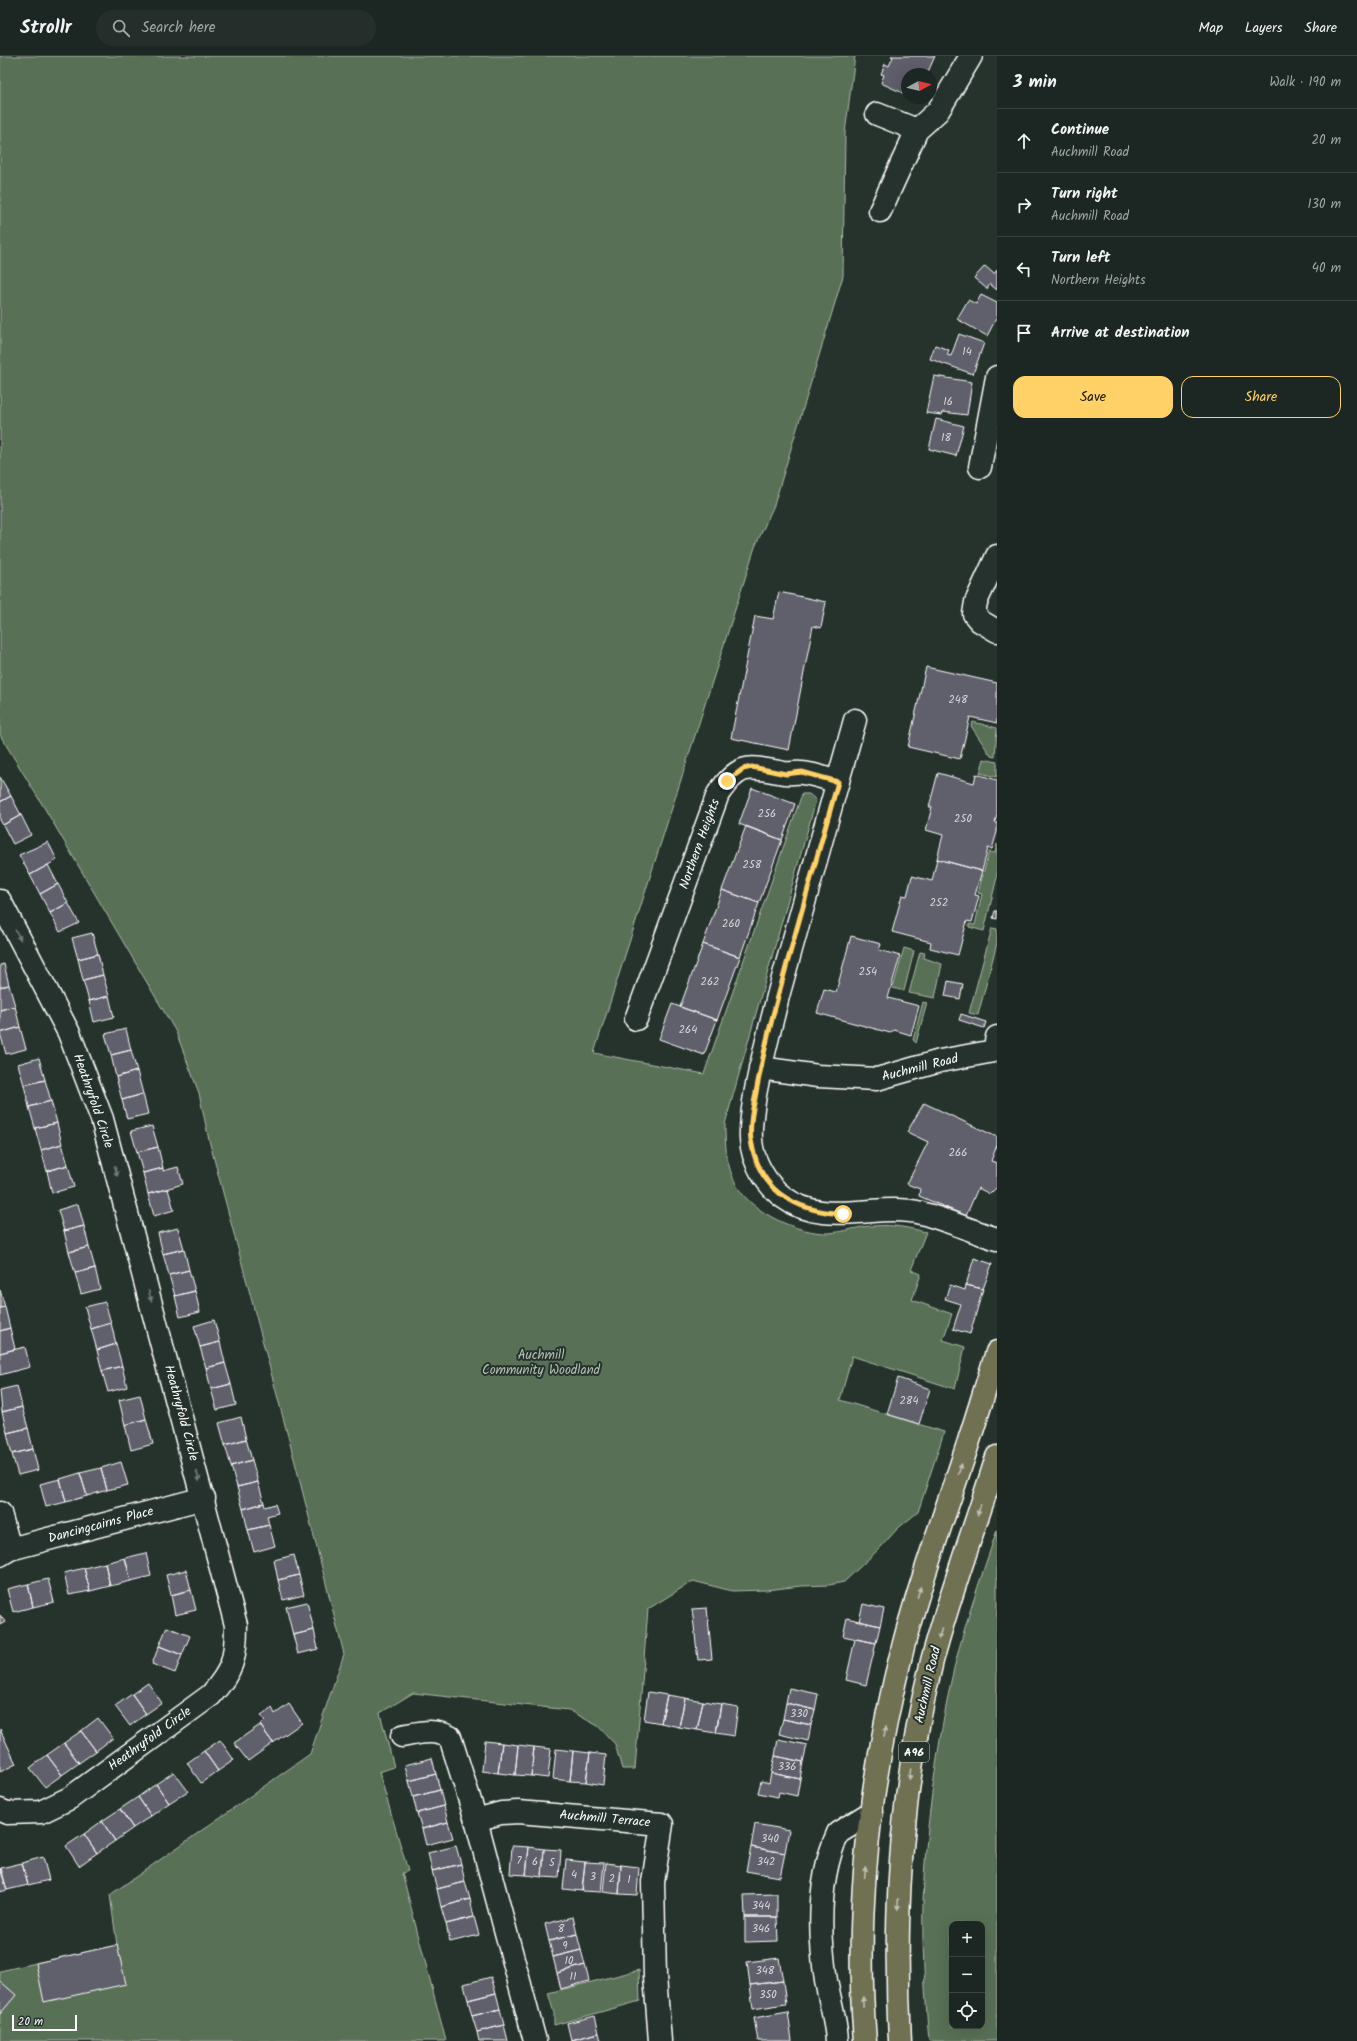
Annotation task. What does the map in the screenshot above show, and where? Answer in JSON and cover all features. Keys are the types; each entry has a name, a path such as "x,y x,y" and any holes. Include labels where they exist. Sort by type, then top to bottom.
{"main road":[{"name":"A96","path":"865,2041 862,1997 866,1858 879,1762 904,1644 997,1352"},
{"name":"Auchmill Road","path":"900,2041 897,1955 898,1910 902,1838 911,1769 932,1661 947,1607 997,1457"}],"street":[{"path":"880,211 917,130 938,111 971,56"},
{"path":"877,114 917,130"},
{"path":"980,467 997,377"},
{"path":"997,556 976,602 974,614 980,621 997,631"},
{"path":"855,720 760,1068 751,1118 751,1139 756,1159 766,1181 784,1198 803,1207 822,1212 843,1214 900,1211 921,1213 997,1239"},
{"name":"Northern Heights","path":"636,1019 718,794 727,781 743,769 752,767 786,774 802,772 838,782"},
{"name":"Heathryfold Circle","path":"0,901 69,1033 102,1118 204,1498 236,1625 236,1652 227,1677 211,1695 70,1798 41,1812 7,1812 0,1810"},
{"name":"Auchmill Road","path":"760,1068 818,1076 877,1079 940,1061 994,1051 997,1037"},
{"name":"Dancingcairns Place","path":"5,1552 204,1498"},
{"path":"0,1513 5,1552"},
{"path":"402,1736 432,1731 441,1732 450,1737 476,1820 535,2041"},
{"name":"Auchmill Terrace","path":"476,1820 501,1813 518,1812 662,1824 653,1882 655,1976 660,2041"},
{"path":"838,2041 822,1948 824,1888 828,1862 838,1833 872,1812"}],"green space":[{"name":"Auchmill Community Woodland","path":"0,56 855,56 845,133 843,276 774,505 755,547 594,1053 704,1074 802,794 809,794 816,800 725,1124 726,1148 730,1171 737,1186 753,1205 777,1220 791,1226 804,1230 829,1233 863,1227 881,1226 900,1227 926,1232 911,1270 921,1274 912,1300 952,1314 943,1340 965,1347 955,1389 852,1356 840,1400 944,1432 918,1512 897,1529 881,1547 844,1582 829,1585 732,1591 693,1581 648,1609 635,1769 622,1769 615,1744 598,1726 569,1710 413,1693 380,1713 394,1767 379,1772 408,1871 402,1873 446,2041 0,2041 0,1971 117,1945 110,1895 310,1754 344,1654 297,1470 209,1140 199,1093 176,1032 0,735"},
{"path":"973,722 997,728 995,757 991,756 971,726"},
{"path":"984,759 997,762 997,777 980,773"},
{"path":"997,844 997,877 984,931 969,927 969,924 975,925 982,894 978,893 989,852 995,853"},
{"path":"992,928 997,929 997,943 978,1015 969,1013"},
{"path":"904,948 914,951 904,991 893,988"},
{"path":"920,952 925,953 924,958 942,964 935,998 909,993"},
{"path":"923,1002 927,1003 916,1043 913,1040"},
{"path":"997,1530 997,2041 929,2041 924,1972 923,1902 929,1820 940,1739 954,1666"},
{"path":"639,1970 640,2001 554,2025 554,2013 548,1993"}],"building":[{"path":"891,56 935,56 930,68 901,68 901,92 881,83 884,75 881,74 885,64 889,66 893,57"},
{"path":"985,266 994,274 997,270 997,290 990,284 987,289 974,278"},
{"path":"981,295 997,303 997,317 987,336 957,319 968,300 976,304"},
{"path":"959,334 984,343 973,374 930,359 935,345 949,350 947,355 951,356"},
{"path":"934,376 972,382 967,415 943,412 942,415 926,413"},
{"path":"936,419 964,426 956,456 929,449"},
{"path":"779,592 826,602 821,628 813,626 789,750 731,738 755,616 773,619"},
{"path":"926,667 997,683 997,723 970,717 960,759 908,747"},
{"path":"938,773 974,783 976,774 997,780 997,815 995,822 997,823 997,832 992,849 988,848 982,871 937,859 943,835 926,830 932,807 929,807"},
{"path":"0,777 11,796 0,802"},
{"path":"752,788 795,804 782,840 739,824"},
{"path":"11,796 21,815 3,825 0,820 0,802"},
{"path":"21,815 31,835 13,844 3,825"},
{"path":"746,826 782,840 759,903 722,890"},
{"path":"48,842 57,860 30,875 19,855"},
{"path":"937,859 982,871 975,895 979,896 972,922 967,921 958,955 930,948 931,942 892,932 902,895 907,896 912,876 932,881"},
{"path":"48,865 58,884 40,894 30,875"},
{"path":"58,884 68,903 50,913 40,894"},
{"path":"722,890 759,903 740,957 703,944"},
{"path":"68,903 79,923 60,932 50,913"},
{"path":"995,911 997,911 997,919 993,918"},
{"path":"92,933 98,954 78,959 72,938"},
{"path":"851,936 881,944 879,950 900,956 888,998 919,1006 911,1035 894,1030 890,1033 817,1013 824,989 836,992"},
{"path":"703,944 740,957 717,1020 680,1007"},
{"path":"98,954 103,975 83,980 78,959"},
{"path":"4,964 9,985 0,987 0,965"},
{"path":"103,975 109,996 89,1001 83,980"},
{"path":"948,981 963,984 960,999 945,996"},
{"path":"9,985 15,1006 0,1010 0,987"},
{"path":"109,996 114,1017 94,1022 89,1001"},
{"path":"672,1004 717,1020 704,1055 659,1039"},
{"path":"15,1006 20,1027 0,1033 0,1010"},
{"path":"961,1014 986,1022 984,1028 959,1020"},
{"path":"20,1027 26,1049 6,1054 0,1033"},
{"path":"126,1029 131,1050 111,1055 105,1034"},
{"path":"131,1050 137,1071 116,1077 111,1055"},
{"path":"39,1058 45,1080 24,1085 18,1064"},
{"path":"137,1071 143,1094 122,1100 116,1077"},
{"path":"45,1080 51,1101 29,1107 24,1085"},
{"path":"143,1094 148,1114 127,1119 122,1100"},
{"path":"51,1101 57,1123 35,1128 29,1107"},
{"path":"924,1103 997,1137 997,1145 991,1161 997,1163 997,1187 990,1194 978,1188 966,1216 919,1196 920,1189 907,1184 928,1142 907,1132"},
{"path":"57,1123 62,1144 41,1150 35,1128"},
{"path":"152,1126 158,1147 137,1152 131,1131"},
{"path":"62,1144 68,1165 47,1171 41,1150"},
{"path":"158,1147 163,1168 143,1173 137,1152"},
{"path":"68,1165 74,1187 52,1193 47,1171"},
{"path":"178,1167 183,1184 148,1194 143,1173 163,1168 163,1171"},
{"path":"168,1189 174,1210 154,1216 148,1194"},
{"path":"78,1204 84,1226 64,1231 58,1210"},
{"path":"84,1226 89,1247 69,1252 64,1231"},
{"path":"178,1228 184,1249 163,1254 158,1233"},
{"path":"89,1247 95,1268 75,1273 69,1252"},
{"path":"184,1249 189,1270 169,1275 163,1254"},
{"path":"974,1258 992,1264 983,1289 966,1285"},
{"path":"95,1268 100,1289 81,1294 75,1273"},
{"path":"189,1270 195,1291 175,1296 169,1275"},
{"path":"950,1285 965,1290 966,1285 983,1289 970,1334 953,1329 961,1304 945,1299"},
{"path":"0,1290 5,1307 0,1308"},
{"path":"195,1291 200,1312 180,1317 175,1296"},
{"path":"105,1302 111,1323 91,1329 85,1307"},
{"path":"5,1307 10,1328 0,1331 0,1308"},
{"path":"214,1320 220,1342 200,1347 194,1326"},
{"path":"111,1323 116,1344 97,1350 91,1329"},
{"path":"10,1328 15,1349 0,1353 0,1331"},
{"path":"220,1342 225,1363 206,1368 200,1347"},
{"path":"116,1344 122,1366 102,1371 97,1350"},
{"path":"25,1347 30,1367 0,1375 0,1353"},
{"path":"225,1363 231,1384 211,1389 206,1368"},
{"path":"122,1366 127,1387 108,1392 102,1371"},
{"path":"898,1378 930,1389 919,1424 887,1414"},
{"path":"231,1384 236,1405 217,1410 211,1389"},
{"path":"17,1386 22,1407 2,1412 0,1390"},
{"path":"140,1395 146,1419 125,1425 119,1400"},
{"path":"22,1407 28,1428 7,1433 2,1412"},
{"path":"241,1417 246,1439 225,1445 219,1423"},
{"path":"146,1419 153,1444 131,1450 125,1425"},
{"path":"28,1428 33,1449 12,1454 7,1433"},
{"path":"246,1439 252,1460 231,1466 225,1445"},
{"path":"33,1449 38,1470 18,1475 12,1454"},
{"path":"252,1460 258,1482 237,1487 231,1466"},
{"path":"121,1462 128,1485 107,1490 101,1468"},
{"path":"101,1468 107,1490 87,1496 80,1473"},
{"path":"80,1473 87,1496 66,1502 60,1479"},
{"path":"60,1479 66,1502 46,1507 40,1484"},
{"path":"258,1482 264,1503 243,1509 237,1487"},
{"path":"264,1503 265,1507 275,1504 278,1513 267,1516 269,1525 248,1530 243,1509"},
{"path":"269,1525 275,1546 254,1552 248,1530"},
{"path":"146,1553 151,1576 131,1581 125,1558"},
{"path":"294,1555 299,1575 278,1580 274,1560"},
{"path":"125,1558 131,1581 110,1586 105,1563"},
{"path":"105,1563 110,1586 90,1591 84,1568"},
{"path":"84,1568 90,1591 69,1595 64,1573"},
{"path":"186,1570 191,1590 171,1595 166,1575"},
{"path":"299,1575 304,1595 283,1600 278,1580"},
{"path":"48,1579 54,1602 33,1607 28,1584"},
{"path":"28,1584 33,1607 13,1612 7,1589"},
{"path":"191,1590 196,1610 175,1615 171,1595"},
{"path":"307,1602 314,1630 293,1635 286,1607"},
{"path":"863,1604 884,1609 880,1626 859,1621"},
{"path":"707,1608 712,1659 698,1660 692,1609"},
{"path":"0,1615 5,1622 0,1625"},
{"path":"847,1618 880,1626 876,1643 843,1636"},
{"path":"167,1627 190,1636 182,1655 159,1646"},
{"path":"314,1630 318,1649 298,1654 293,1635"},
{"path":"855,1639 876,1643 866,1685 846,1680"},
{"path":"159,1646 182,1655 175,1673 152,1664"},
{"path":"148,1683 162,1703 146,1714 132,1694"},
{"path":"789,1688 818,1694 815,1710 786,1703"},
{"path":"648,1692 667,1695 661,1723 644,1720"},
{"path":"132,1694 146,1714 130,1726 115,1706"},
{"path":"667,1695 685,1698 679,1727 661,1723"},
{"path":"685,1698 703,1701 697,1730 679,1727"},
{"path":"703,1701 721,1704 716,1733 697,1730"},
{"path":"786,1703 815,1710 811,1725 783,1719"},
{"path":"289,1704 302,1723 273,1743 260,1725 265,1721 261,1716 272,1708 275,1714"},
{"path":"721,1704 738,1707 734,1736 716,1733"},
{"path":"98,1718 113,1738 96,1751 81,1731"},
{"path":"783,1719 811,1725 808,1741 779,1734"},
{"path":"260,1725 273,1743 248,1761 234,1743"},
{"path":"0,1729 16,1764 0,1772"},
{"path":"81,1731 96,1751 79,1763 64,1743"},
{"path":"778,1739 807,1745 803,1762 775,1756"},
{"path":"220,1740 234,1760 218,1771 204,1751"},
{"path":"485,1741 502,1743 498,1773 482,1771"},
{"path":"64,1743 79,1763 62,1775 47,1755"},
{"path":"502,1743 518,1745 515,1775 498,1773"},
{"path":"518,1745 534,1747 531,1776 515,1775"},
{"path":"534,1747 551,1749 548,1778 531,1776"},
{"path":"556,1749 573,1751 570,1781 553,1779"},
{"path":"204,1751 218,1771 201,1783 187,1763"},
{"path":"573,1751 590,1753 586,1782 570,1781"},
{"path":"590,1753 606,1755 603,1785 586,1782"},
{"path":"47,1755 62,1775 45,1787 30,1768"},
{"path":"775,1756 803,1762 800,1779 771,1773"},
{"path":"432,1758 436,1774 409,1781 405,1765"},
{"path":"174,1772 188,1791 169,1803 156,1784"},
{"path":"771,1773 800,1779 797,1796 779,1792 778,1797 758,1793 761,1781 769,1783"},
{"path":"436,1774 440,1790 413,1797 409,1781"},
{"path":"156,1784 169,1803 151,1816 138,1797"},
{"path":"440,1790 444,1806 417,1813 413,1797"},
{"path":"138,1797 151,1816 133,1828 120,1809"},
{"path":"444,1806 448,1822 422,1829 417,1813"},
{"path":"120,1809 133,1828 115,1841 102,1821"},
{"path":"102,1821 115,1841 97,1853 84,1834"},
{"path":"448,1822 453,1838 426,1845 422,1829"},
{"path":"755,1824 789,1830 785,1853 751,1847"},
{"path":"84,1834 97,1853 79,1866 66,1846"},
{"path":"456,1846 461,1864 432,1871 428,1853"},
{"path":"512,1846 529,1847 526,1875 510,1874"},
{"path":"529,1847 544,1849 542,1877 526,1875"},
{"path":"751,1847 785,1853 780,1877 746,1871"},
{"path":"544,1849 561,1850 559,1878 542,1877"},
{"path":"43,1857 49,1880 28,1885 22,1863"},
{"path":"566,1860 585,1862 582,1891 563,1889"},
{"path":"585,1862 604,1863 601,1892 582,1891"},
{"path":"22,1863 28,1885 7,1890 1,1868"},
{"path":"606,1863 621,1865 619,1894 603,1892"},
{"path":"461,1864 465,1882 437,1889 432,1871"},
{"path":"621,1865 639,1867 637,1895 619,1894"},
{"path":"0,1868 7,1890 0,1892"},
{"path":"465,1882 470,1899 441,1907 437,1889"},
{"path":"777,1894 777,1917 745,1917 744,1895"},
{"path":"470,1899 474,1917 446,1924 441,1907"},
{"path":"474,1917 479,1935 450,1942 446,1924"},
{"path":"573,1917 577,1934 549,1941 545,1924"},
{"path":"745,1917 777,1917 778,1941 745,1942"},
{"path":"577,1934 581,1950 553,1957 549,1941"},
{"path":"117,1945 126,1984 44,2002 36,1963"},
{"path":"581,1950 585,1965 557,1973 553,1957"},
{"path":"779,1958 783,1981 750,1985 747,1962"},
{"path":"585,1965 589,1981 561,1989 557,1973"},
{"path":"491,1977 496,1993 468,2000 464,1984"},
{"path":"0,1981 16,1995 0,2014"},
{"path":"783,1981 786,2004 753,2009 750,1985"},
{"path":"496,1993 500,2009 472,2016 468,2000"},
{"path":"500,2009 504,2025 477,2032 472,2016"},
{"path":"788,2012 792,2041 758,2041 754,2018"},
{"path":"595,2016 599,2033 571,2040 567,2023"},
{"path":"504,2025 508,2041 479,2041 477,2032"},
{"path":"599,2033 601,2041 571,2041 571,2040"}],"route":[{"path":"727,781 743,769 752,767 786,774 802,772 838,782 765,1047 751,1118 751,1139 756,1159 766,1181 784,1198 803,1207 822,1212 843,1214"}]}
